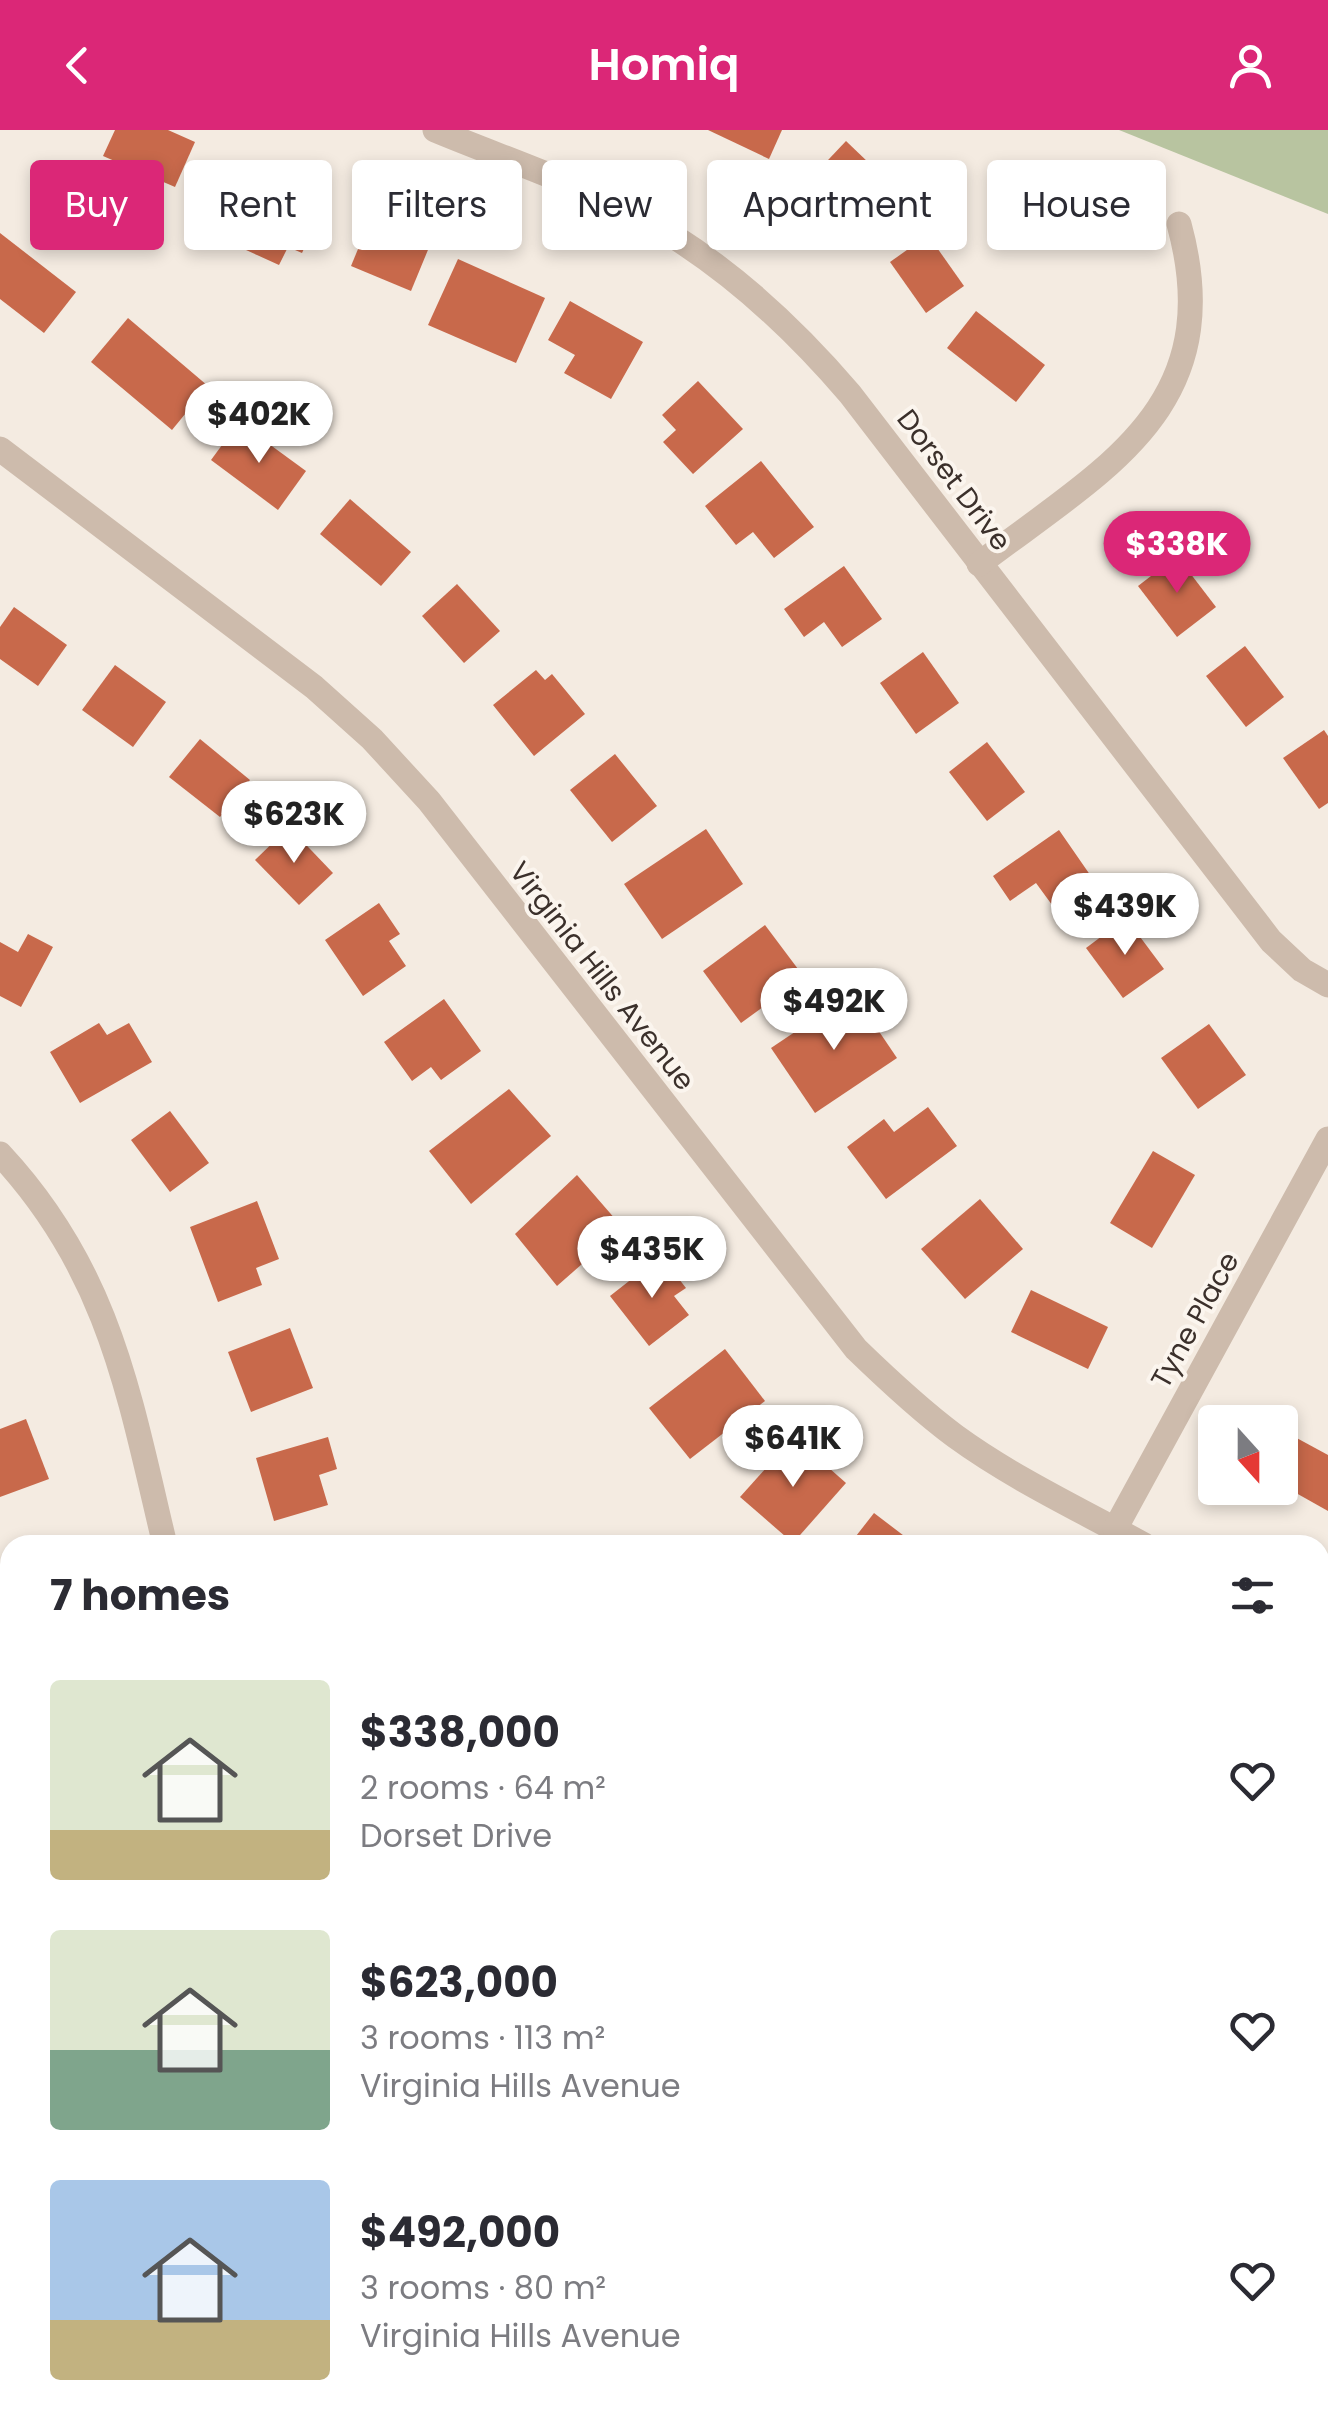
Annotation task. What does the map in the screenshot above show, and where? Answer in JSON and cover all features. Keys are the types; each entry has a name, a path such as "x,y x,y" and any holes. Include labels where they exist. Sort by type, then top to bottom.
{"street":[{"name":"Dorset Drive","path":"434,130 628,211 673,236 747,288 808,346 850,394 1270,941 1302,970 1328,984"},
{"path":"980,564 1121,457 1155,418 1168,396 1190,328 1192,282 1179,224"},
{"name":"Virginia Hills Avenue","path":"0,450 314,687 372,739 428,801 780,1256 869,1362 958,1438 1125,1535"},
{"name":"Tyne Place","path":"1114,1529 1328,1139"},
{"path":"0,1154 54,1223 84,1272 108,1324 128,1390 162,1535"}],"green space":[{"path":"1119,130 1328,130 1328,214"}],"building":[{"path":"115,130 168,130 195,142 175,187 164,182 164,160 112,160 103,156"},
{"path":"708,130 782,130 769,159"},
{"path":"846,141 866,160 828,160"},
{"path":"0,233 76,292 44,333 0,299"},
{"path":"246,250 286,250 279,265"},
{"path":"358,250 428,250 411,291 351,266"},
{"path":"907,250 939,250 964,286 926,313 890,262"},
{"path":"458,259 545,298 516,363 428,325"},
{"path":"570,301 643,342 611,399 564,373 575,355 548,340"},
{"path":"976,311 1045,365 1016,402 947,348"},
{"path":"128,318 208,386 172,430 91,362"},
{"path":"698,381 743,429 693,474 663,442 676,430 662,415"},
{"path":"239,422 306,471 278,510 211,460"},
{"path":"761,461 814,527 774,558 753,532 736,545 705,506"},
{"path":"350,499 411,552 381,586 320,534"},
{"path":"1177,556 1216,607 1177,637 1138,586"},
{"path":"844,566 882,619 842,647 824,622 804,637 784,609"},
{"path":"457,584 500,631 464,663 422,616"},
{"path":"14,607 67,645 38,686 0,659 0,627"},
{"path":"1245,646 1284,697 1246,727 1206,676"},
{"path":"923,652 959,703 916,734 880,683"},
{"path":"115,665 166,702 133,747 82,710"},
{"path":"536,670 545,680 552,674 585,714 534,756 493,705"},
{"path":"1324,730 1328,736 1328,803 1319,809 1283,758"},
{"path":"200,739 250,780 220,817 169,777"},
{"path":"987,742 1025,792 987,821 949,772"},
{"path":"615,754 657,806 612,842 570,790"},
{"path":"289,827 333,873 299,905 255,860"},
{"path":"706,829 743,884 662,939 624,884"},
{"path":"1059,830 1095,882 1055,909 1036,883 1010,901 993,876"},
{"path":"379,903 400,934 389,941 406,966 363,996 325,940"},
{"path":"1126,918 1164,969 1123,998 1086,948"},
{"path":"765,925 804,977 741,1023 703,971"},
{"path":"28,934 53,947 21,1007 0,996 0,942 18,952"},
{"path":"853,993 897,1058 815,1113 771,1048"},
{"path":"444,999 481,1051 441,1080 431,1067 412,1081 384,1042"},
{"path":"99,1023 107,1035 129,1023 152,1062 80,1103 50,1052"},
{"path":"1209,1024 1246,1075 1198,1109 1161,1058"},
{"path":"509,1089 551,1136 471,1204 429,1151"},
{"path":"928,1107 957,1146 886,1199 847,1147 884,1119 894,1132"},
{"path":"170,1111 209,1163 170,1192 131,1140"},
{"path":"1153,1151 1195,1175 1152,1248 1110,1223"},
{"path":"577,1175 623,1228 557,1286 515,1234"},
{"path":"980,1199 1023,1249 965,1299 921,1249"},
{"path":"257,1201 279,1259 256,1268 262,1285 218,1302 190,1227"},
{"path":"661,1256 686,1288 674,1296 689,1315 649,1346 610,1296"},
{"path":"1031,1290 1108,1327 1088,1369 1011,1332"},
{"path":"290,1328 313,1388 251,1412 228,1352"},
{"path":"725,1349 765,1401 690,1459 649,1408"},
{"path":"26,1419 49,1479 0,1497 0,1429"},
{"path":"328,1437 337,1469 319,1475 328,1505 274,1521 256,1458"},
{"path":"794,1437 846,1483 800,1535 784,1535 740,1497"},
{"path":"1298,1439 1328,1455 1328,1511 1298,1494"},
{"path":"874,1513 903,1535 857,1535"}]}
